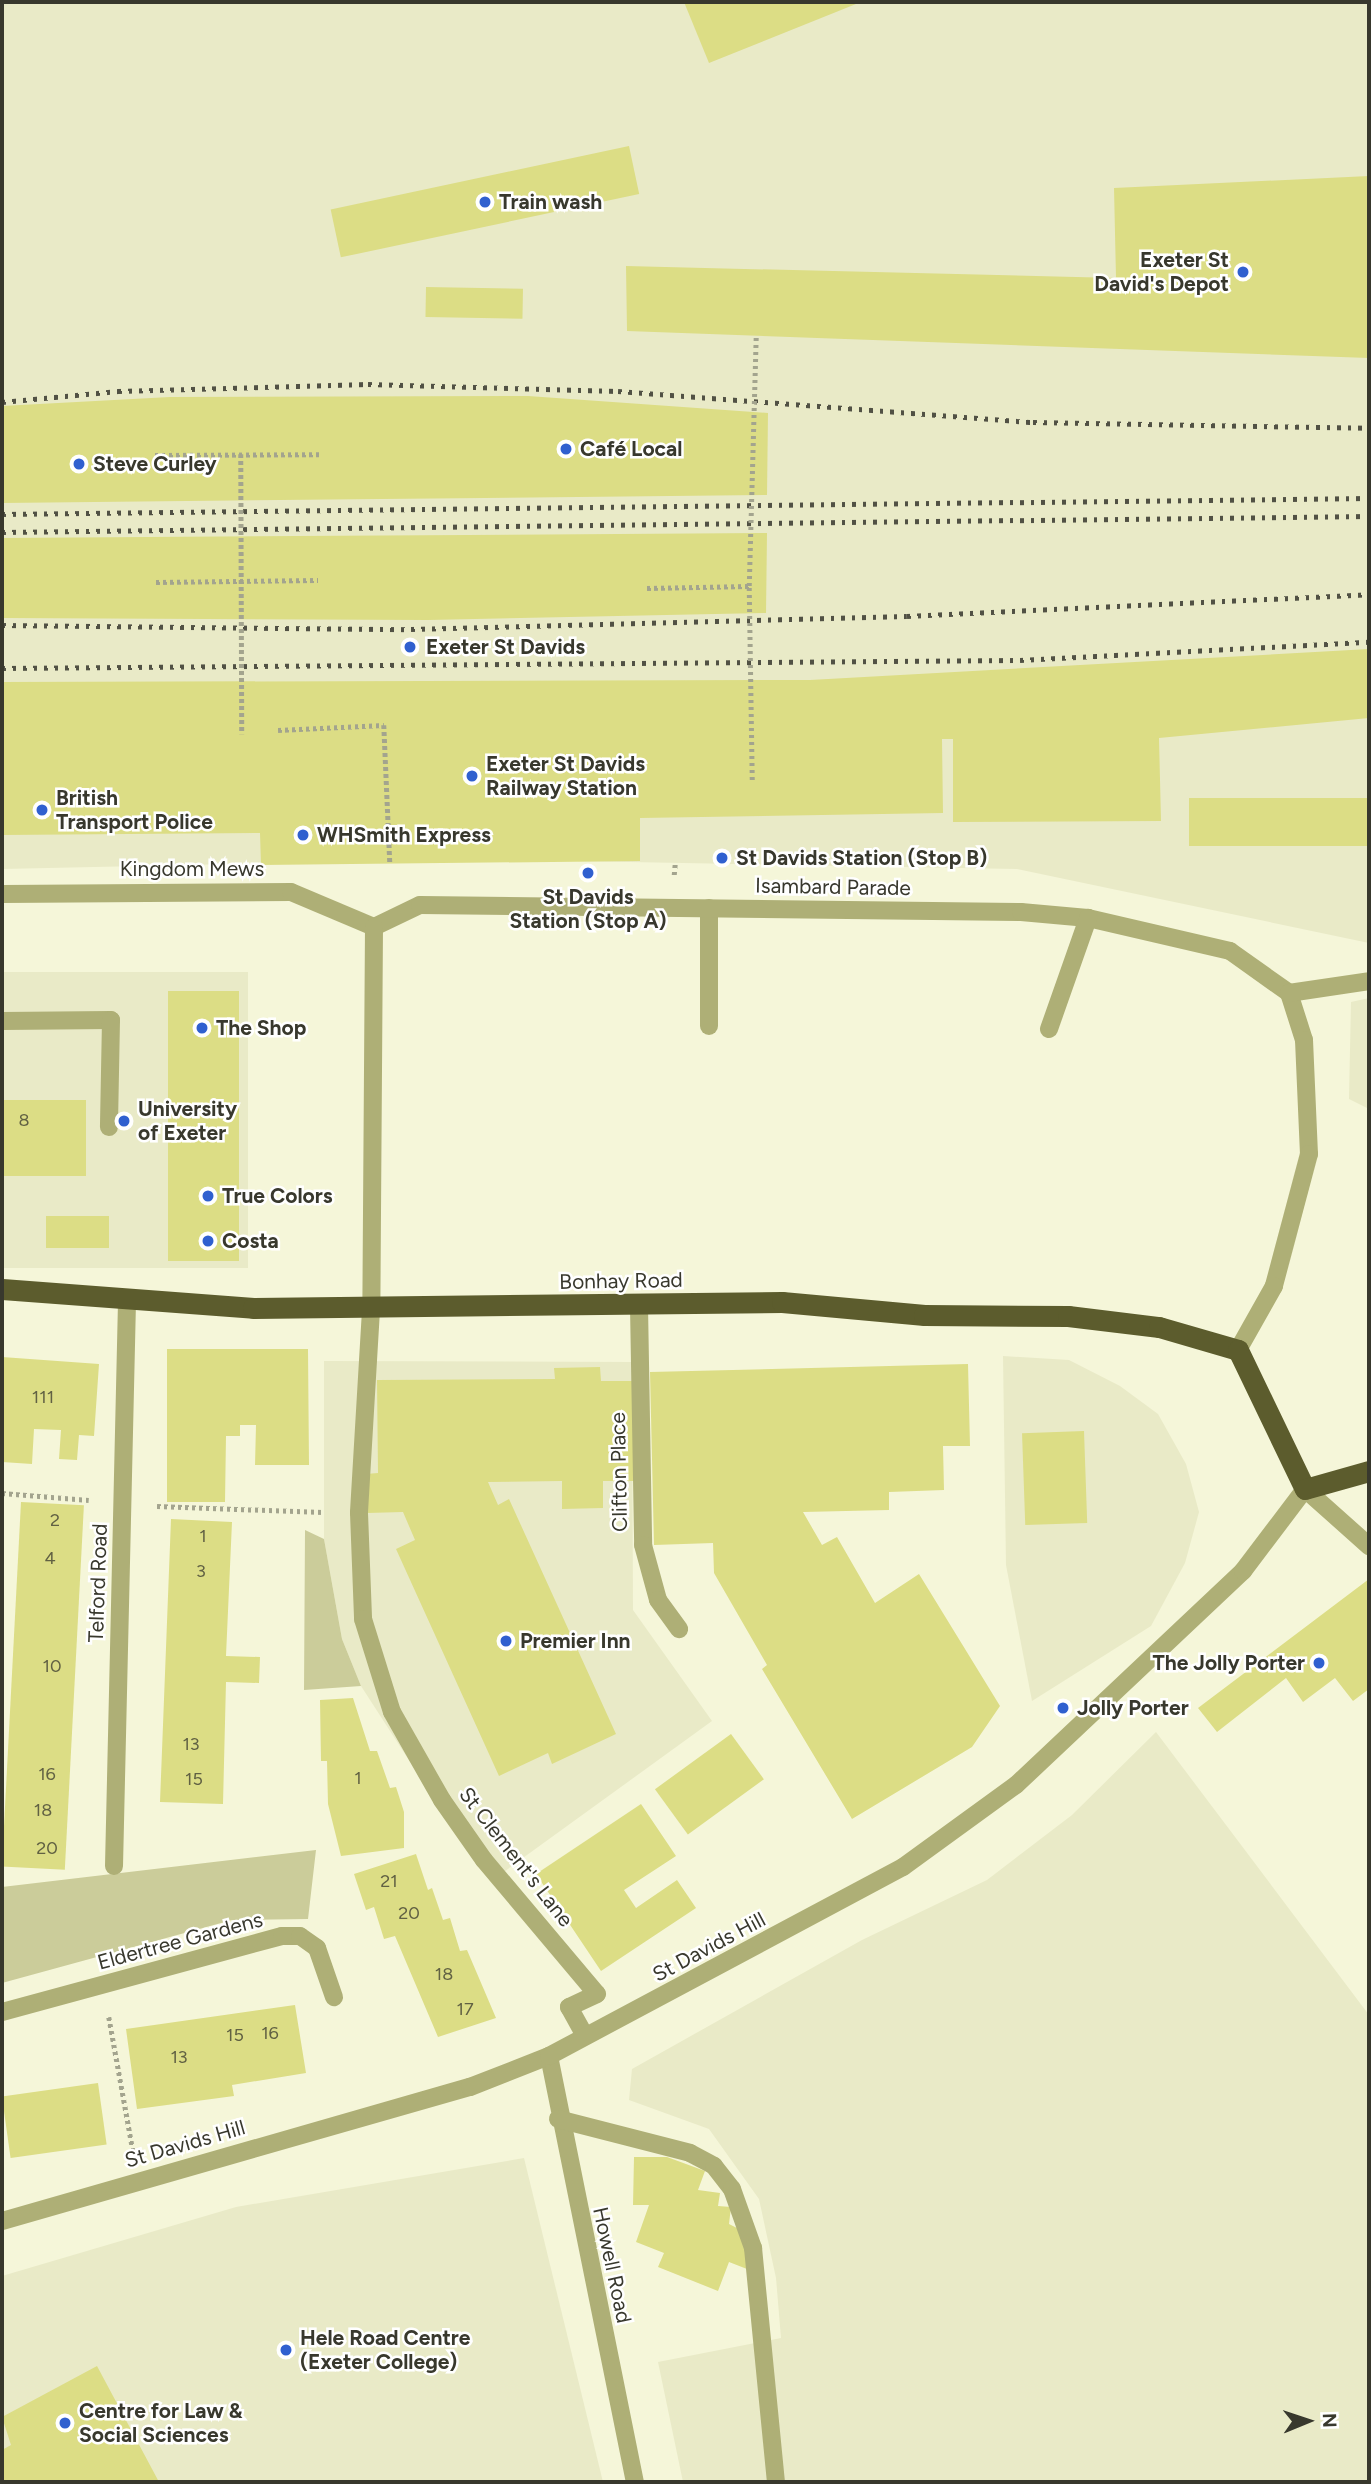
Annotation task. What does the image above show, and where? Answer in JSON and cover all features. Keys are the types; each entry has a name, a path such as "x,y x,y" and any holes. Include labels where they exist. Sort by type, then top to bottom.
{"highway":[{"name":"Bonhay Road","path":"2,1289 127,1302 371,1310 782,1302 924,1315 1068,1316 1159,1327 1238,1350"},
{"path":"1238,1350 1305,1489 1369,1471"}],"street":[{"name":"Kingdom Mews","path":"2,894 291,891 374,927"},
{"name":"Isambard Parade","path":"374,927 420,905 1021,912 1088,918 1230,951 1289,993"},
{"path":"709,908 709,1026"},
{"path":"1049,1029 1088,918"},
{"path":"371,1310 374,927"},
{"path":"1238,1350 1274,1286 1309,1154 1304,1040 1289,993 1369,981"},
{"path":"2,1021 111,1020 109,1127"},
{"name":"Telford Road","path":"114,1866 127,1302"},
{"name":"Clifton Place","path":"639,1306 643,1545 658,1600 678,1629"},
{"name":"St Clement's Lane","path":"371,1310 359,1513 363,1619 392,1712 484,1860 597,1994 569,2007 585,2036"},
{"path":"1305,1489 1369,1546"},
{"name":"St Davids Hill","path":"2,2221 470,2087 549,2056 902,1867 1016,1785 1243,1571 1305,1489"},
{"name":"Eldertree Gardens","path":"2,2012 229,1948 300,1936 317,1948 334,1997"},
{"name":"Howell Road","path":"549,2056 558,2119 635,2482"},
{"path":"558,2119 690,2153 714,2166 732,2189 753,2248 776,2482"}],"path":[{"path":"752,780 749,586 756,337"},
{"path":"241,454 242,734"},
{"path":"155,455 319,454"},
{"path":"156,582 318,580"},
{"path":"647,588 749,586"},
{"path":"278,730 384,725 390,862"},
{"path":"2,1493 123,1503 359,1513"},
{"path":"103,1985 139,2180"}],"shaded area":[{"path":"2,2 1369,2 1369,943 1017,869 462,859 2,869"},
{"name":"University of Exeter","path":"2,972 248,972 248,1268 2,1268"},
{"path":"1369,998 1369,1109 1349,1099 1351,1002"},
{"path":"1003,1356 1069,1360 1120,1386 1158,1414 1186,1464 1199,1512 1185,1563 1151,1626 1032,1701 1006,1565"},
{"path":"324,1361 632,1362 633,1610 712,1721 494,1879 454,1830 361,1686 342,1639 324,1539"},
{"path":"305,1530 324,1539 342,1639 361,1686 304,1690"},
{"path":"1156,1732 1369,2015 1369,2482 683,2482 658,2362 781,2338 776,2278 759,2199 709,2129 629,2100 632,2069 862,1940 987,1880 1072,1815"},
{"path":"316,1850 308,1919 232,1920 2,1983 2,1887"},
{"name":"Hele Road Centre (Exeter College)","path":"524,2158 603,2482 2,2482 2,2276 236,2207"}],"building":[{"path":"684,2 861,2 709,63"},
{"name":"Train wash","path":"629,146 639,194 341,257 331,209"},
{"name":"Exeter St David's Depot","path":"1369,176 1369,358 627,331 626,266 1116,278 1114,188"},
{"path":"426,287 523,289 522,319 425,317"},
{"path":"528,396 768,413 767,495 2,503 2,406 170,397"},
{"path":"767,533 766,613 428,620 2,618 2,538"},
{"path":"1369,649 1369,718 1159,738 1161,821 953,822 953,739 942,739 943,813 640,818 640,861 261,865 260,833 2,835 2,682 810,680"},
{"path":"1189,798 1369,798 1369,846 1189,846"},
{"path":"168,991 239,991 239,1261 168,1261"},
{"path":"2,1100 86,1100 86,1176 2,1176"},
{"path":"46,1216 109,1216 109,1248 46,1248"},
{"path":"167,1349 308,1349 309,1465 255,1465 256,1425 240,1425 240,1436 226,1436 225,1502 167,1502"},
{"path":"2,1357 99,1364 94,1436 79,1435 77,1460 59,1459 61,1430 34,1429 32,1464 2,1462"},
{"path":"968,1364 970,1446 943,1446 944,1490 889,1492 889,1510 803,1512 822,1545 837,1537 875,1603 919,1574 1000,1706 972,1747 852,1819 762,1669 767,1665 714,1573 713,1543 654,1545 650,1372"},
{"name":"Premier Inn","path":"600,1367 601,1381 637,1381 638,1481 603,1481 603,1508 562,1509 562,1481 488,1482 498,1505 509,1499 616,1734 552,1764 548,1753 499,1776 396,1549 415,1540 403,1512 367,1513 366,1474 378,1473 377,1380 555,1379 554,1368"},
{"path":"1084,1431 1087,1523 1025,1525 1022,1433"},
{"path":"21,1502 84,1505 65,1870 2,1867"},
{"path":"171,1519 232,1522 226,1656 260,1657 259,1683 226,1682 223,1804 160,1802"},
{"path":"1369,1579 1369,1689 1353,1701 1335,1678 1303,1702 1286,1678 1217,1732 1198,1708"},
{"path":"353,1698 370,1751 377,1751 390,1788 396,1787 404,1812 404,1848 341,1856 328,1804 327,1761 321,1761 320,1700"},
{"path":"731,1734 764,1779 688,1835 655,1789"},
{"path":"641,1804 676,1856 624,1890 636,1908 677,1880 696,1908 601,1971 536,1874"},
{"path":"416,1854 428,1890 432,1888 443,1920 450,1918 460,1951 467,1950 496,2018 438,2037 395,1936 384,1939 374,1907 366,1910 354,1874"},
{"path":"295,2005 306,2073 232,2085 234,2096 137,2109 126,2029"},
{"path":"98,2083 107,2144 11,2158 2,2096"},
{"path":"634,2157 667,2157 705,2171 698,2190 720,2193 718,2206 731,2207 729,2224 743,2231 747,2269 729,2262 718,2291 658,2267 664,2253 636,2242 649,2205 633,2205"},
{"name":"Centre for Law & Social Sciences","path":"97,2366 159,2482 2,2482 2,2450 11,2445 2,2417"}],"railway":[{"path":"2,402 118,391 368,384 618,391 1033,422 1369,428"},
{"path":"2,514 1369,498"},
{"path":"2,532 1369,516"},
{"path":"2,625 411,629 907,616 1369,594"},
{"path":"2,668 1020,660 1369,642"}],"place":[{"name":"Train wash","path":"485,202"},
{"name":"Exeter St David's Depot","path":"1243,272"},
{"name":"Café Local","path":"566,449"},
{"name":"Steve Curley","path":"79,464"},
{"name":"Exeter St Davids","path":"410,647"},
{"name":"Exeter St Davids Railway Station","path":"472,776"},
{"name":"British Transport Police","path":"42,810"},
{"name":"WHSmith Express","path":"303,835"},
{"name":"St Davids Station (Stop B)","path":"722,858"},
{"name":"St Davids Station (Stop A)","path":"588,873"},
{"name":"The Shop","path":"202,1028"},
{"name":"University of Exeter","path":"124,1121"},
{"name":"True Colors","path":"208,1196"},
{"name":"Costa","path":"208,1241"},
{"name":"Premier Inn","path":"506,1641"},
{"name":"The Jolly Porter","path":"1319,1663"},
{"name":"Jolly Porter","path":"1063,1708"},
{"name":"Hele Road Centre (Exeter College)","path":"286,2350"},
{"name":"Centre for Law & Social Sciences","path":"65,2423"}]}
